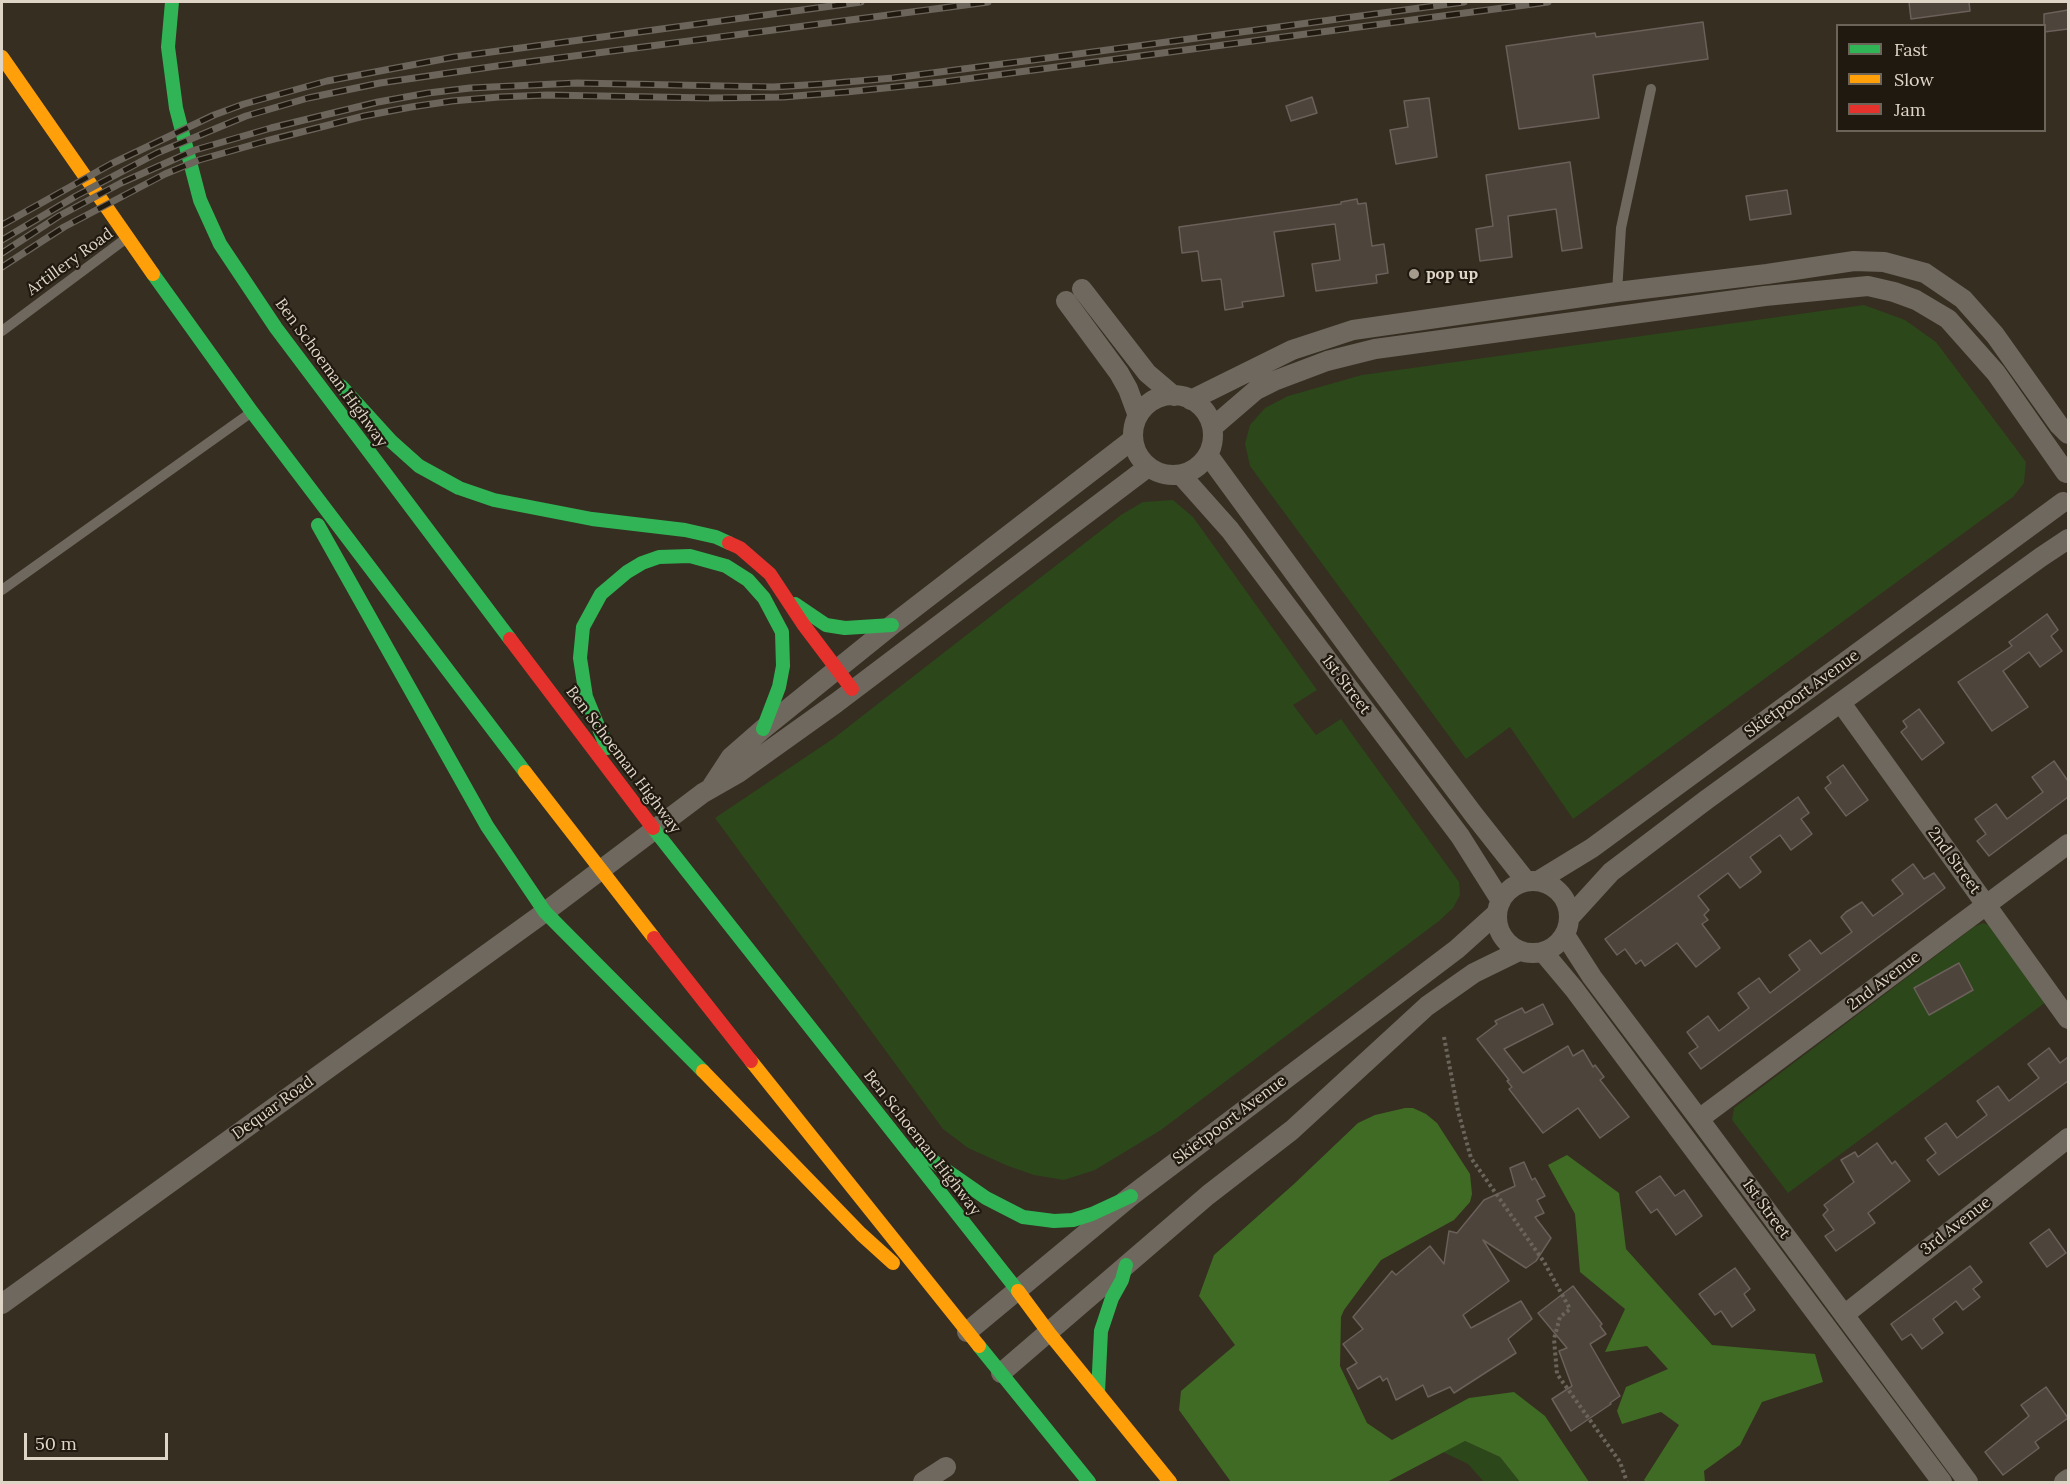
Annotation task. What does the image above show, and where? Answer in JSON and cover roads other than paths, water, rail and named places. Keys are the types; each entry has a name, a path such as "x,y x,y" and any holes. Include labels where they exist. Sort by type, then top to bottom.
{"main road":[{"name":"Ben Schoeman Highway","path":"172,2 168,47 176,108 200,200 220,244 276,328 646,819 1049,1333 1170,1482"},
{"path":"2,57 126,238 252,412 592,860 954,1316 1089,1482"},
{"path":"220,244 308,348"},
{"path":"330,374 391,441 419,466 459,489 494,501 591,519 685,530 716,537 740,548 770,574 803,624 852,689"},
{"path":"273,439 311,513 487,826 549,909 609,975 861,1234 954,1316"},
{"path":"646,819 611,760 586,697 580,658 583,627 601,594 627,572 659,557 690,556 726,566 748,580 764,598 795,652"},
{"path":"787,598 826,625 845,628 892,625"},
{"path":"763,729 779,687 783,666 782,632"},
{"path":"817,678 836,703"},
{"path":"878,1113 938,1164 986,1198 1023,1217 1054,1221 1073,1220 1131,1196"},
{"path":"1098,1393 1101,1331 1126,1265"}],"street":[{"path":"1082,289 1147,373 1183,398 1205,411 1212,427 1213,442 1208,455 1192,471 1169,476 1148,467 1137,455 1132,440 1133,428 1145,406 1155,399 1183,398 1292,350 1353,330 1854,261 1884,262 1925,273 1963,299 1995,335 2059,425 2068,434"},
{"path":"1212,427 1256,390 1274,381 1327,361 1375,349 1765,296 1868,286 1916,300 1947,319 1996,374 2067,471 2061,487 2066,508"},
{"path":"1066,301 1119,373 1138,416"},
{"path":"707,791 731,757 817,678 838,669 1132,440"},
{"name":"1st Street","path":"1208,455 1474,815 1532,881"},
{"path":"707,791 738,773 836,703 1148,467"},
{"name":"1st Street","path":"1181,475 1230,530 1460,836 1499,907"},
{"name":"Skietpoort Avenue","path":"1532,881 1592,848 2066,508"},
{"name":"Skietpoort Avenue","path":"1567,926 1611,872 1706,800 2068,539"},
{"name":"2nd Street","path":"1841,703 2068,1019"},
{"name":"Dequar Road","path":"2,1304 549,909 707,791"},
{"name":"2nd Avenue","path":"1700,1119 2068,844"},
{"path":"1532,881 1549,884 1564,897 1569,907 1567,926 1552,948 1543,952 1519,951 1502,935 1497,924 1499,907 1507,892 1516,885 1532,881"},
{"name":"Skietpoort Avenue","path":"967,1332 1131,1196 1457,950 1499,907"},
{"name":"1st Street","path":"1567,926 1592,977 1700,1119 1968,1482"},
{"path":"1000,1373 1208,1195 1292,1130 1426,1006 1474,973 1519,951"},
{"name":"1st Street","path":"1543,952 1574,989 1942,1482"},
{"name":"3rd Avenue","path":"1844,1315 2068,1138"},
{"path":"923,1482 945,1467"},
{"path":"2064,1482 2068,1479"}],"lane":[{"path":"1617,292 1621,228 1651,88"},
{"name":"Artillery Road","path":"2,331 126,238"},
{"path":"2,590 252,412"}],"railway":[{"path":"2,225 111,164 214,115 244,104 327,81 454,57 861,2"},
{"path":"2,240 76,196 157,153 246,116 308,98 380,83 497,66 988,2"},
{"path":"2,253 59,216 121,183 195,150 271,128 378,102 428,93 470,88 577,83 773,87 893,78 1464,2"},
{"path":"2,267 64,227 165,174 199,160 364,116 411,107 452,101 547,95 711,98 783,97 846,92 943,82 1548,2"}],"place":[{"name":"pop up","path":"1414,274"}]}
